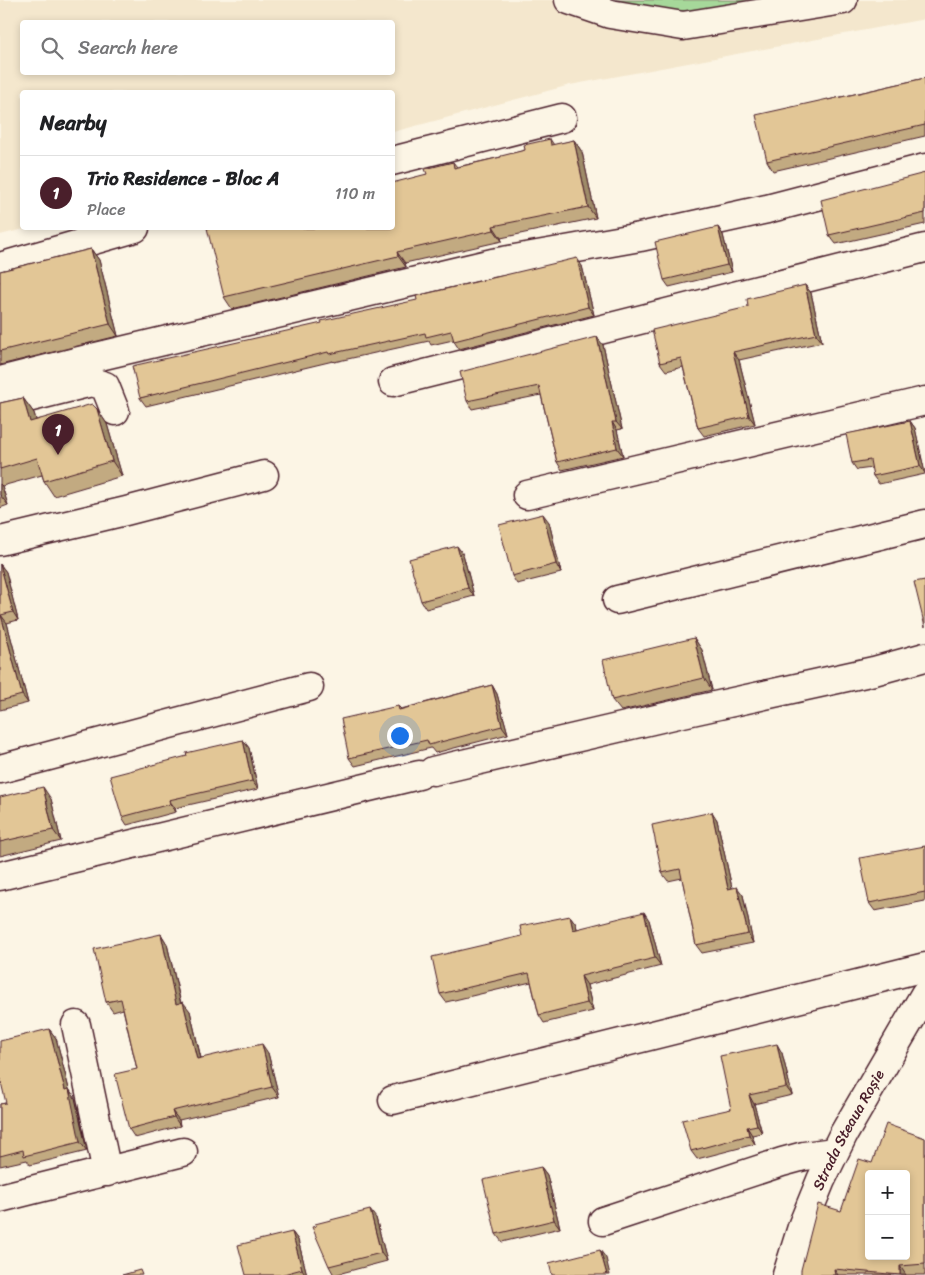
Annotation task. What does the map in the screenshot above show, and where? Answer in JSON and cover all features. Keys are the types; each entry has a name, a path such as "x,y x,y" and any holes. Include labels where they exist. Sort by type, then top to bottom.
{"street":[{"path":"569,0 610,14 682,26 842,0"},
{"path":"395,160 562,118"},
{"path":"0,381 492,263 640,237 767,208 925,168"},
{"path":"0,267 128,230"},
{"path":"392,382 925,248"},
{"path":"0,405 92,382 105,386 115,411"},
{"path":"526,495 925,401"},
{"path":"0,542 264,475"},
{"path":"617,600 925,524"},
{"path":"0,876 426,773 669,716 874,671 925,657"},
{"path":"0,769 309,687"},
{"path":"392,1100 925,967"},
{"name":"Strada Steaua Roșie","path":"787,1275 804,1224 834,1152 925,994"},
{"path":"76,1025 107,1172"},
{"path":"0,1198 183,1152"},
{"path":"603,1221 782,1162 804,1156 834,1152"}],"shaded area":[{"path":"0,0 925,0 925,19 570,85 395,131 395,90 20,90 20,230 0,235"}],"green space":[{"path":"610,0 758,0 690,11 651,11"}],"building":[{"path":"925,78 925,125 767,161 756,115"},
{"path":"550,139 551,145 574,140 588,207 493,226 494,230 397,252 398,256 224,297 207,230 395,230 395,182 427,174 425,169 453,162 454,168 501,157 525,150 524,145"},
{"path":"925,173 925,213 829,235 821,200"},
{"path":"718,227 727,265 664,280 655,242"},
{"path":"91,249 110,324 0,351 0,271"},
{"path":"577,258 588,307 454,341 451,331 426,337 425,333 329,354 328,352 140,398 132,366 417,300 416,296"},
{"path":"805,285 816,334 733,352 749,416 698,428 681,358 660,363 652,330 748,307 747,299"},
{"path":"597,337 616,422 612,422 617,448 557,462 539,386 467,401 460,372"},
{"path":"23,398 30,422 92,404 97,409 112,461 44,481 37,458 0,469 0,403"},
{"path":"910,421 920,466 873,476 870,460 852,463 846,434"},
{"path":"543,514 556,564 512,576 499,525"},
{"path":"457,546 468,588 421,601 409,559"},
{"path":"0,564 13,612 1,615 22,695 0,701"},
{"path":"925,580 925,627 914,582"},
{"path":"694,638 704,678 612,700 603,660"},
{"path":"492,685 502,726 429,745 427,740 349,758 341,719 398,706 399,710"},
{"path":"243,740 252,781 169,800 170,804 122,817 110,776 187,756 186,753"},
{"path":"43,787 53,830 0,842 0,797"},
{"path":"712,812 728,889 737,887 748,934 696,945 680,869 662,873 652,825"},
{"path":"925,846 925,892 869,903 860,858"},
{"path":"644,912 655,958 581,976 587,1003 539,1015 529,973 440,994 432,957 522,936 520,926 570,916 573,930"},
{"path":"161,934 176,1004 183,1002 197,1059 262,1044 272,1087 172,1111 174,1117 129,1129 115,1074 137,1069 121,999 106,1002 94,949"},
{"path":"49,1029 65,1090 69,1089 80,1142 24,1156 23,1150 0,1156 0,1104 6,1103 0,1078 0,1041"},
{"path":"777,1044 786,1087 749,1095 757,1125 747,1127 749,1135 691,1151 682,1120 731,1109 720,1056"},
{"path":"886,1124 925,1138 925,1264 900,1266 900,1275 834,1269 835,1275 801,1275 818,1204 841,1211 859,1159 872,1163"},
{"path":"541,1167 554,1220 496,1234 483,1180"},
{"path":"370,1210 381,1253 329,1266 312,1227 316,1226 315,1224"},
{"path":"292,1232 302,1269 280,1275 246,1275 238,1245"},
{"path":"600,1250 607,1275 552,1275 549,1263"},
{"path":"140,1270 142,1275 122,1275"}],"place":[{"name":"Trio Residence - Bloc A","path":"58,455"}]}
